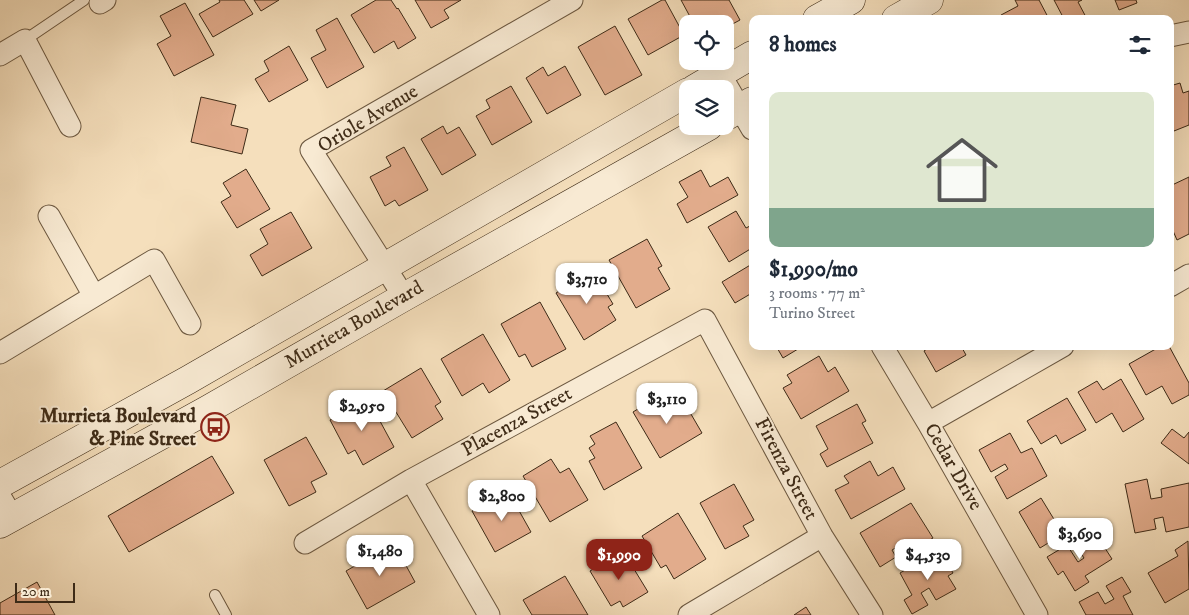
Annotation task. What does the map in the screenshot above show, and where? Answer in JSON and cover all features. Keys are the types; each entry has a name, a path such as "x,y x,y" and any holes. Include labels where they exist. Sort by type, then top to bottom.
{"main road":[{"path":"824,15 851,0"},
{"path":"903,15 929,0"},
{"path":"710,80 749,57"},
{"name":"Murrieta Boulevard","path":"0,484 188,380 679,97"},
{"name":"Murrieta Boulevard","path":"3,514 207,410 404,296 693,135"}],"street":[{"name":"Oriole Avenue","path":"404,296 311,150 572,0"},
{"path":"1174,35 1189,32"},
{"path":"0,55 25,40 70,126"},
{"path":"720,74 743,114"},
{"path":"49,216 94,296"},
{"path":"0,353 154,260 190,324"},
{"path":"1174,284 1189,276"},
{"name":"Placenza Street","path":"305,543 411,480 705,320"},
{"name":"Firenza Street","path":"705,320 822,536 872,615"},
{"name":"Cedar Drive","path":"884,350 1037,615"},
{"path":"928,423 1057,350"},
{"path":"411,480 489,615"},
{"path":"689,615 822,536"}],"lane":[{"path":"25,40 96,1"},
{"path":"215,595 226,615"}],"building":[{"path":"219,0 244,0 253,14 213,37 199,14 220,2"},
{"path":"254,0 279,0 261,11"},
{"path":"376,0 391,0 416,38 398,49 394,41 374,53 351,15"},
{"path":"415,0 461,0 444,10 449,18 431,28"},
{"path":"665,0 679,26 679,38 648,55 628,19"},
{"path":"681,0 729,0 740,20 734,23 734,15 689,15"},
{"path":"1015,0 1039,0 1047,15 1001,15 1018,6"},
{"path":"1054,0 1082,0 1078,2 1085,15 1062,15"},
{"path":"1115,0 1136,0 1137,3 1119,10"},
{"path":"185,3 214,55 174,76 157,44 171,36 160,16"},
{"path":"337,18 364,67 327,88 311,58 326,50 316,30"},
{"path":"615,26 642,75 605,95 578,47"},
{"path":"289,46 308,80 269,102 255,79 269,71 264,61"},
{"path":"565,66 581,95 547,114 526,78 543,67 548,76"},
{"path":"1180,83 1183,93 1189,91 1189,125 1174,131 1174,85"},
{"path":"511,86 532,122 492,145 476,116 490,108 486,100"},
{"path":"201,97 236,105 231,125 248,129 242,154 191,142"},
{"path":"443,126 447,134 459,127 476,155 442,175 421,139"},
{"path":"404,147 428,190 399,206 395,200 385,206 370,177 391,166 386,157"},
{"path":"246,169 270,209 237,228 221,202 231,196 223,183"},
{"path":"701,170 710,187 728,177 738,195 687,223 677,204 688,197 679,182"},
{"path":"1189,177 1189,234 1177,240 1174,233 1174,184"},
{"path":"736,211 746,228 749,226 749,250 729,262 708,227"},
{"path":"291,212 312,248 262,276 250,255 268,244 260,229"},
{"path":"647,239 662,266 658,268 670,289 636,308 609,260"},
{"path":"749,266 749,295 735,303 722,282"},
{"path":"593,271 613,304 608,307 616,320 584,340 556,293"},
{"path":"540,302 566,349 532,367 525,354 519,357 501,324"},
{"path":"483,334 510,380 489,393 483,383 462,396 441,359"},
{"path":"778,350 796,350 783,358"},
{"path":"963,350 966,355 936,372 924,351"},
{"path":"1154,350 1171,350 1189,383 1189,395 1172,404 1162,386 1146,395 1129,364"},
{"path":"819,356 828,372 835,367 849,391 801,419 783,388 792,383 787,375"},
{"path":"421,368 441,402 435,406 443,419 412,438 383,391"},
{"path":"1121,379 1144,419 1123,432 1112,413 1096,423 1078,392 1097,381 1103,390"},
{"path":"681,397 702,433 660,458 633,412 654,399 660,409"},
{"path":"1067,398 1086,430 1061,444 1056,435 1041,444 1027,421"},
{"path":"368,399 394,447 363,465 355,450 348,454 330,420"},
{"path":"857,404 866,421 862,423 873,443 827,467 820,454 828,449 816,426"},
{"path":"616,422 642,468 604,490 589,461 595,458 589,448 595,444 590,436"},
{"path":"1172,429 1184,438 1189,432 1189,464 1161,443"},
{"path":"1010,433 1021,453 1032,448 1047,476 1007,499 995,477 1008,469 1005,464 991,472 979,450"},
{"path":"306,437 327,474 311,482 316,492 289,506 264,460"},
{"path":"212,456 234,493 129,552 108,516"},
{"path":"551,459 560,473 569,468 588,500 550,522 523,476"},
{"path":"870,461 878,476 893,467 905,489 851,519 835,490 849,483 844,476"},
{"path":"1147,479 1151,499 1162,497 1161,489 1189,483 1189,527 1166,532 1163,517 1154,519 1156,529 1135,533 1125,484"},
{"path":"734,484 754,520 743,526 749,536 725,549 700,503"},
{"path":"508,491 531,532 495,552 472,511"},
{"path":"1041,498 1063,534 1040,548 1019,512"},
{"path":"911,503 933,538 908,553 902,544 892,550 896,557 880,567 860,533"},
{"path":"678,513 706,559 674,579 666,565 661,568 642,536"},
{"path":"1094,531 1112,559 1085,576 1089,582 1075,591 1063,571 1058,575 1047,557 1067,545 1078,562 1084,558 1074,543"},
{"path":"1188,541 1189,589 1165,603 1148,573 1178,556 1175,550"},
{"path":"397,549 415,582 367,609 346,571 379,552 382,557"},
{"path":"940,550 953,573 948,576 956,589 936,600 929,588 921,593 928,605 912,614 904,600 912,595 900,573"},
{"path":"623,551 648,592 623,607 620,601 611,606 590,571"},
{"path":"565,576 588,615 532,615 523,600"},
{"path":"1122,577 1131,592 1123,596 1133,615 1086,615 1079,602 1098,592 1105,604 1114,599 1106,586"},
{"path":"37,582 55,615 0,615 0,603"},
{"path":"806,607 811,615 794,615"}],"place":[{"name":"Murrieta Boulevard & Pine Street","path":"215,427"}]}
